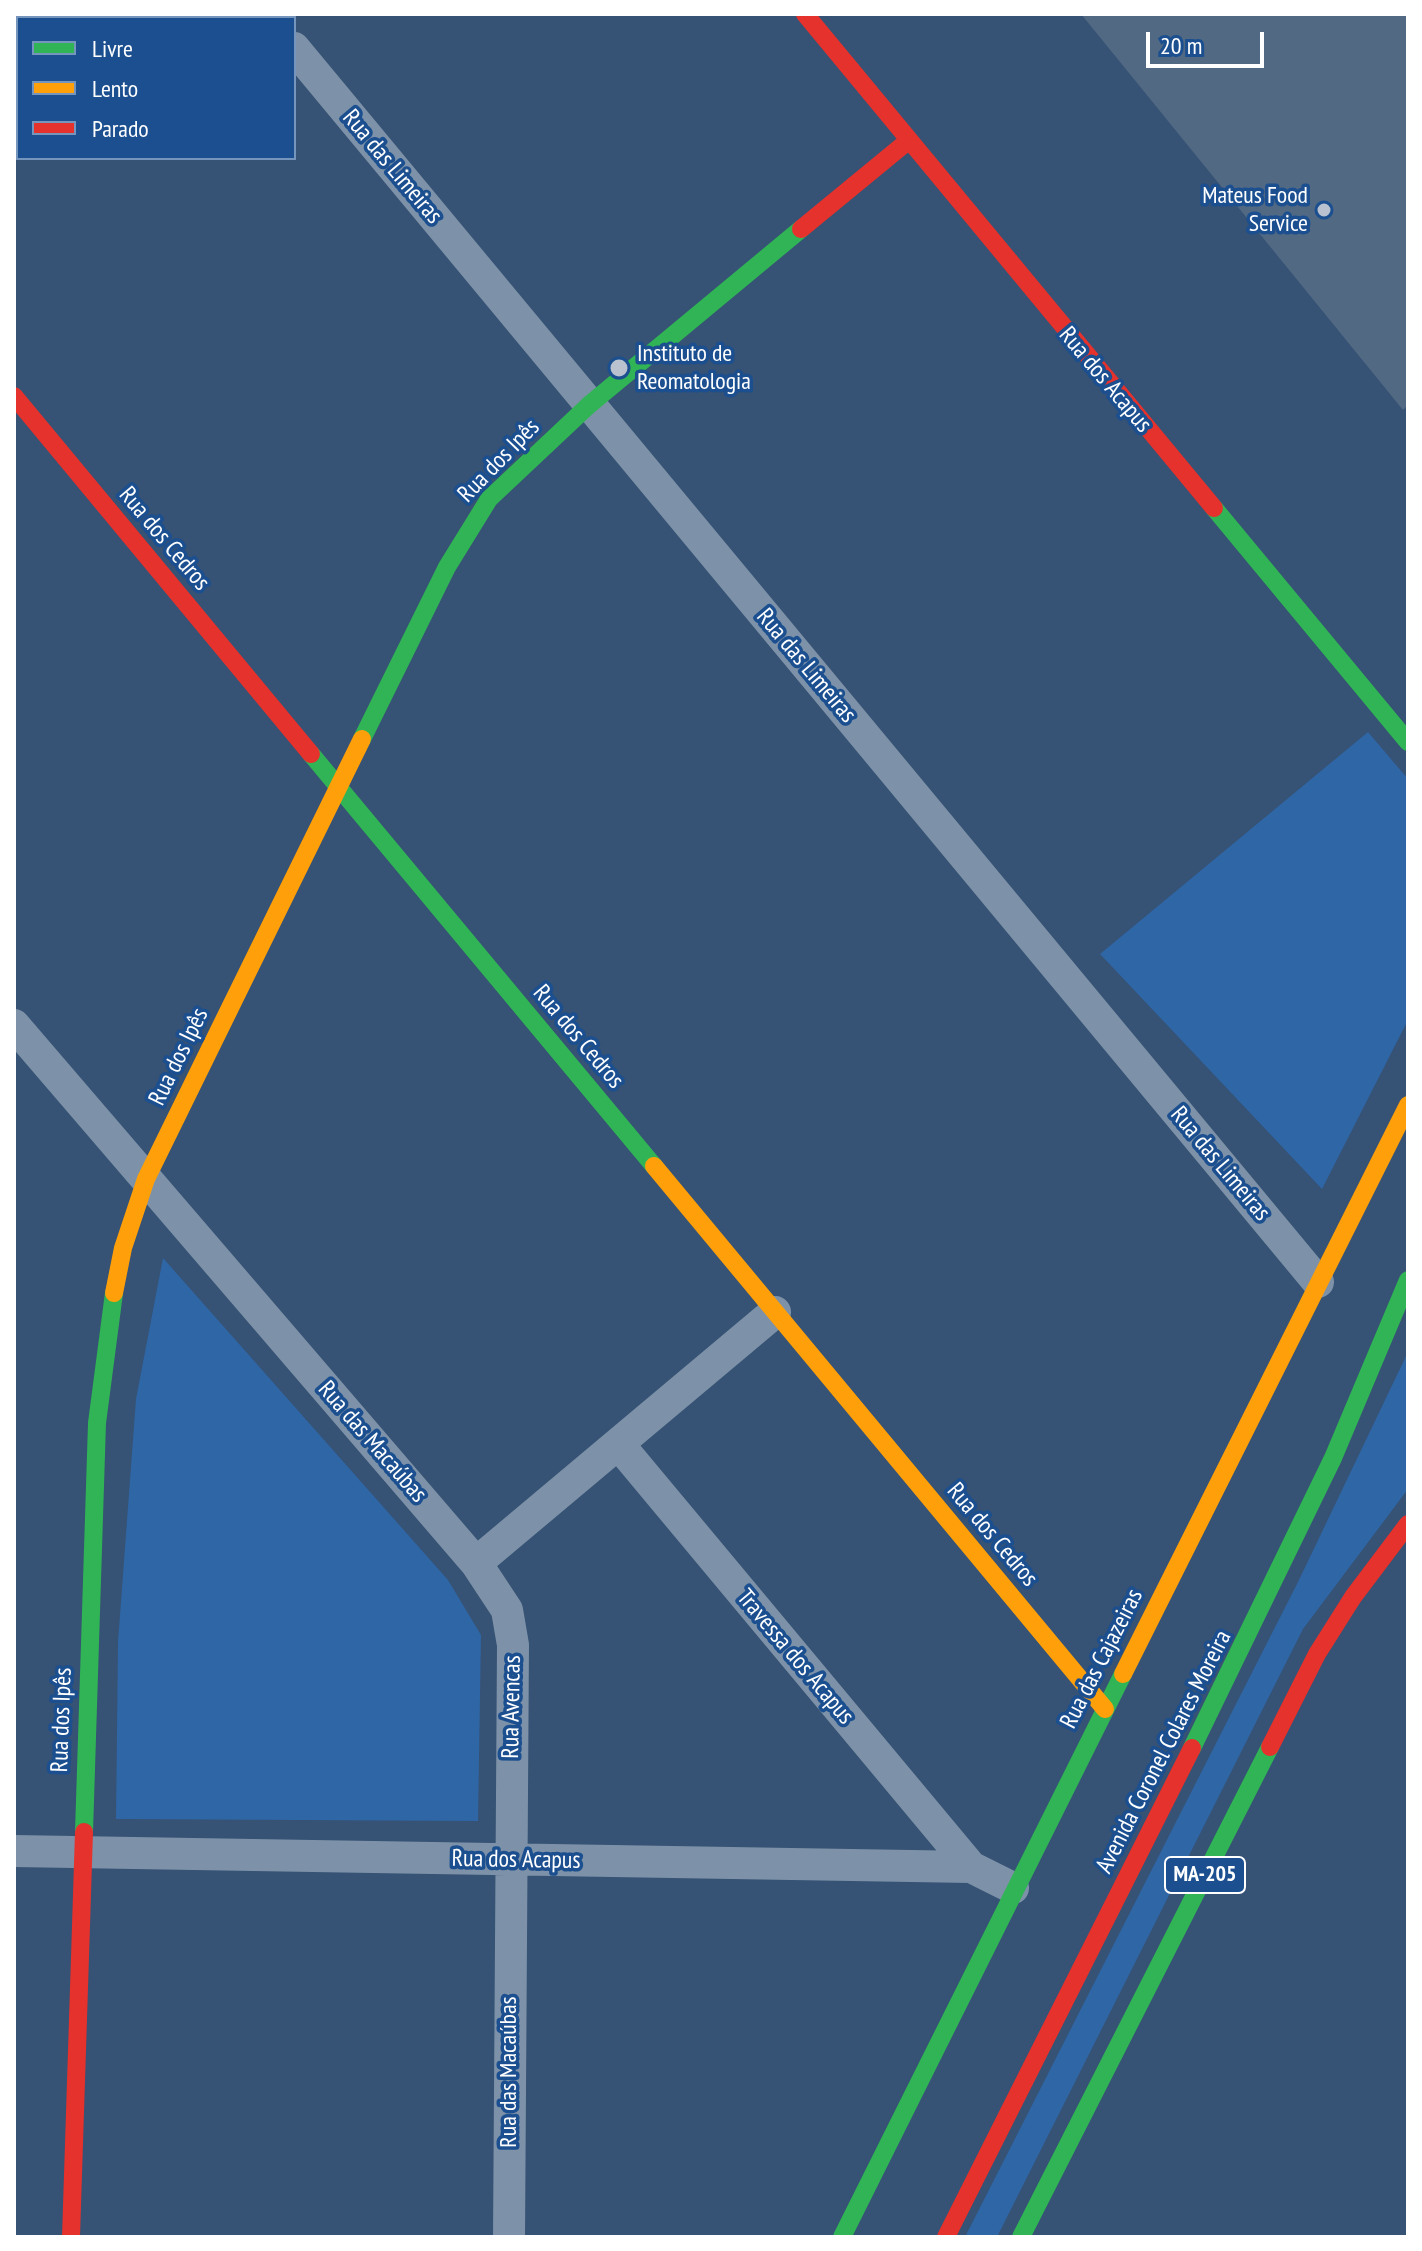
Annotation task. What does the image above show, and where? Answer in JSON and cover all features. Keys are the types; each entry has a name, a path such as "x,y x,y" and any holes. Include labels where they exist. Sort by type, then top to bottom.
{"street":[{"name":"Rua dos Acapus","path":"805,14 1408,742"},
{"name":"Rua das Limeiras","path":"296,50 1318,1282"},
{"name":"Rua dos Ipês","path":"71,2237 97,1423 109,1315 123,1248 146,1179 468,528 489,499 589,405 908,141"},
{"name":"Rua dos Cedros","path":"14,396 1105,1709"},
{"name":"Rua das Macaúbas","path":"14,1025 476,1563"},
{"name":"Rua das Cajazeiras","path":"842,2237 1013,1888 1408,1105"},
{"name":"Avenida Coronel Colares Moreira","path":"946,2237 1259,1616 1327,1472 1408,1280"},
{"path":"476,1563 620,1446 775,1312"},
{"name":"Travessa dos Acapus","path":"620,1446 971,1867"},
{"name":"MA-205","path":"1021,2237 1317,1654 1353,1597 1408,1524"},
{"name":"Rua Avencas","path":"476,1563 494,1585 507,1610 513,1645 510,1860"},
{"name":"Rua dos Acapus","path":"14,1851 971,1867 1013,1888"},
{"name":"Rua das Macaúbas","path":"509,2237 510,1860"}],"shaded area":[{"path":"1368,732 1408,779 1408,1020 1322,1189 1100,954"},
{"path":"163,1258 448,1580 481,1635 478,1821 116,1819 118,1642 136,1399"},
{"path":"1408,1352 1408,1489 1303,1629 997,2237 965,2237 1298,1582"}],"building":[{"name":"Mateus Food Service","path":"1081,14 1408,14 1408,405 1403,410"}],"traffic: fast":[{"path":"362,739 447,567 489,499 589,405 801,229"},
{"path":"1214,508 1408,742"},
{"path":"311,754 654,1166"},
{"path":"1192,1748 1333,1458 1408,1280"},
{"path":"84,1832 97,1423 114,1293"},
{"path":"842,2237 1123,1674"},
{"path":"1021,2237 1270,1747"}],"traffic: slow":[{"path":"114,1293 123,1248 146,1179 362,739"},
{"path":"1123,1674 1408,1105"},
{"path":"654,1166 1105,1709"}],"traffic: jam":[{"path":"805,14 1214,508"},
{"path":"801,229 908,141"},
{"path":"14,396 311,754"},
{"path":"1270,1747 1317,1654 1353,1597 1408,1524"},
{"path":"946,2237 1192,1748"},
{"path":"71,2237 84,1832"}],"place":[{"name":"Mateus Food Service","path":"1324,210"},
{"name":"Instituto de Reomatologia","path":"619,368"}]}
